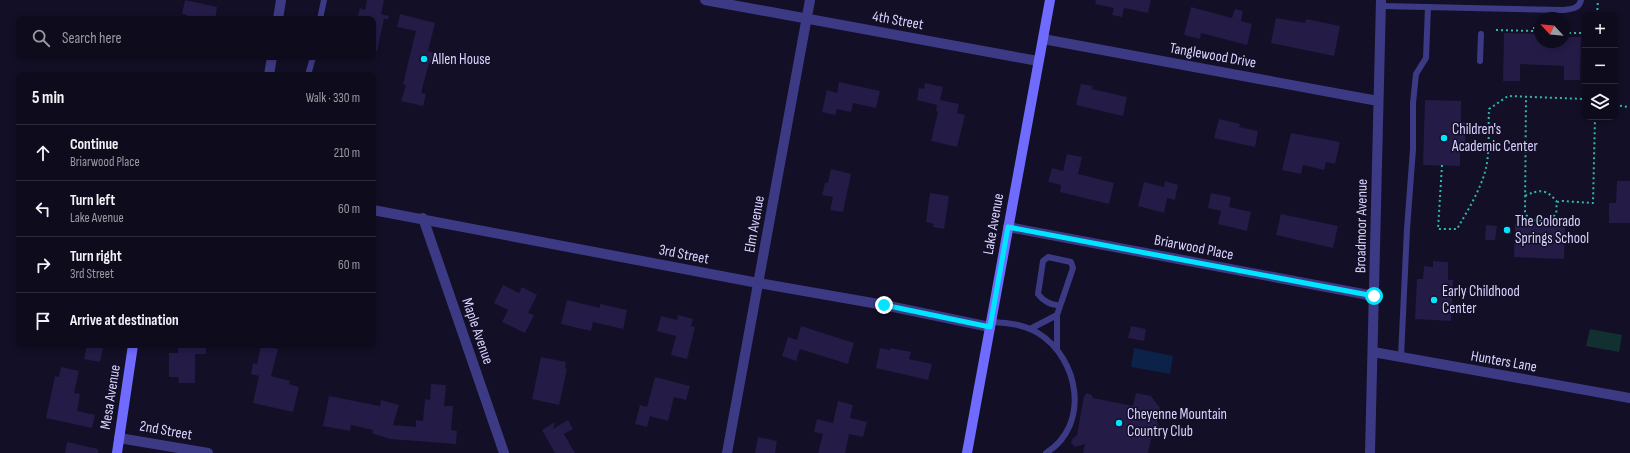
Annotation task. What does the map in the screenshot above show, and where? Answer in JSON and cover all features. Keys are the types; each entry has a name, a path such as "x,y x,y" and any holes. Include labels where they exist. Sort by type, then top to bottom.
{"main road":[{"name":"Lake Avenue","path":"967,453 1050,0"},
{"name":"Mesa Avenue","path":"116,453 133,348"}],"street":[{"path":"278,16 281,0"},
{"name":"4th Street","path":"706,0 1038,61"},
{"name":"Elm Avenue","path":"727,453 810,0"},
{"name":"Broadmoor Avenue","path":"1370,453 1381,3"},
{"name":"Tanglewood Drive","path":"1043,39 1378,101"},
{"path":"270,72 272,60"},
{"name":"3rd Street","path":"376,210 423,218 758,283 990,325"},
{"name":"Maple Avenue","path":"423,218 504,453"},
{"name":"Briarwood Place","path":"1008,227 1374,296"},
{"name":"Hunters Lane","path":"1373,352 1630,398"},
{"name":"2nd Street","path":"119,438 208,453"}],"lane":[{"path":"321,16 324,0"},
{"path":"1381,3 1428,7 1563,10 1578,6 1581,0"},
{"path":"1402,357 1407,229 1413,149 1413,103 1416,74 1426,58 1428,7"},
{"path":"1480,61 1481,34"},
{"path":"309,72 312,60"},
{"path":"1057,350 1057,315 1073,268 1071,262 1048,257 1043,261 1038,294 1042,300 1054,305 1060,305"},
{"path":"1030,329 1057,315"},
{"path":"990,325 1009,323 1030,329 1039,334 1057,350 1071,374 1075,394 1073,413 1065,433 1058,443 1046,453"}],"path":[{"path":"1597,12 1598,0"},
{"path":"1496,30 1534,31"},
{"path":"1570,33 1582,34"},
{"path":"1442,166 1438,229 1457,229 1469,209 1482,180 1486,166 1489,109 1508,96 1582,99"},
{"path":"1525,196 1533,192 1541,191 1550,194 1557,202 1556,212 1552,217 1544,221 1531,220 1525,213 1525,196 1526,96"},
{"path":"1618,105 1628,107"},
{"path":"1557,202 1593,203 1595,120"},
{"path":"1465,132 1488,133"}],"green space":[{"path":"1590,329 1622,335 1619,352 1586,346"}],"water":[{"path":"1134,348 1173,356 1170,374 1131,367"}],"building":[{"path":"185,0 217,7 216,16 187,16 182,14"},
{"path":"367,0 384,0 381,14 389,16 388,19 384,19 377,51 376,16 358,16 360,8 365,10"},
{"path":"1096,0 1151,0 1148,13 1124,8 1122,17 1112,15 1114,8 1095,4"},
{"path":"1191,7 1232,18 1235,9 1243,11 1241,21 1252,24 1247,45 1201,33 1200,39 1184,35"},
{"name":"Allen House","path":"400,14 435,23 428,51 440,55 437,65 429,63 421,93 426,94 423,106 401,101 406,85 403,84 416,31 397,27"},
{"path":"1276,18 1305,23 1306,19 1340,26 1334,56 1271,43"},
{"path":"1504,33 1534,34 1534,48 1570,48 1570,37 1581,37 1580,80 1564,80 1564,66 1520,64 1520,81 1503,81"},
{"path":"839,82 880,91 876,108 853,103 851,112 837,109 835,115 822,112 827,90 837,93"},
{"path":"925,83 943,87 940,100 959,104 957,113 965,115 957,147 931,141 938,112 936,111 937,105 917,100 919,88 924,89"},
{"path":"1081,84 1093,86 1092,89 1127,97 1123,116 1076,105"},
{"name":"Children's Academic Center","path":"1425,100 1461,101 1461,122 1466,122 1465,144 1460,144 1460,166 1423,165"},
{"path":"1219,119 1240,124 1239,127 1258,131 1255,147 1214,138"},
{"path":"1291,133 1340,142 1335,164 1326,162 1324,170 1303,165 1301,174 1282,170"},
{"path":"1067,154 1082,157 1078,174 1114,183 1109,204 1060,192 1061,185 1048,182 1052,168 1063,171"},
{"path":"831,169 851,174 843,212 830,210 833,197 822,195 825,183 828,183"},
{"path":"1165,181 1178,185 1175,200 1167,198 1164,213 1138,206 1144,182 1164,187"},
{"path":"1617,181 1630,181 1630,223 1609,223 1609,203 1616,203"},
{"path":"930,193 949,196 944,229 933,227 934,224 926,222"},
{"path":"1211,193 1231,197 1229,207 1251,212 1247,231 1218,224 1221,211 1208,208"},
{"path":"1281,214 1338,226 1333,248 1276,235"},
{"path":"1515,224 1565,225 1564,259 1514,257"},
{"path":"1486,225 1497,226 1495,240 1485,240"},
{"name":"Early Childhood Center","path":"1433,261 1448,262 1448,280 1453,280 1451,321 1415,319 1417,279 1423,279 1424,266 1433,267"},
{"path":"503,285 519,293 522,287 537,295 528,313 534,315 525,333 502,322 508,310 494,303"},
{"path":"567,300 600,308 600,304 627,310 623,329 593,322 591,331 561,324"},
{"path":"678,315 693,319 691,326 695,327 687,359 671,355 676,336 657,331 661,316 677,320"},
{"path":"801,326 854,343 848,364 800,349 796,361 782,356 788,337 797,340"},
{"path":"1131,326 1146,329 1144,341 1128,338"},
{"path":"86,348 103,348 100,362 84,359"},
{"path":"178,348 206,348 206,354 195,354 195,383 179,383 178,377 169,377 169,353 178,353"},
{"path":"260,348 278,349 271,376 290,381 289,384 299,387 293,412 253,403 259,376 251,374 253,363 257,364"},
{"path":"880,348 890,350 890,348 911,352 909,359 932,364 928,380 876,368"},
{"path":"541,357 566,362 565,368 567,369 559,405 532,399"},
{"path":"61,367 79,371 74,393 80,394 77,411 95,415 92,428 46,418 55,376 59,377"},
{"path":"655,377 690,386 686,400 674,397 668,421 650,416 647,427 635,424 640,405 647,407"},
{"path":"431,384 446,385 444,406 453,406 451,430 457,431 456,444 390,439 372,433 373,430 351,425 350,431 323,426 329,396 380,406 381,400 399,405 393,425 416,427 416,420 423,421 425,399 430,400"},
{"name":"Cheyenne Mountain Country Club","path":"1087,393 1092,395 1093,398 1133,406 1136,393 1151,396 1160,408 1157,421 1160,430 1151,439 1148,453 1083,453 1085,444 1075,447 1071,443 1072,439 1077,435 1084,396"},
{"path":"838,401 853,405 850,418 867,422 863,437 849,434 845,453 818,453 823,434 814,432 817,419 833,423"},
{"path":"568,420 573,429 564,434 575,453 555,453 542,430 555,422 553,429"},
{"path":"758,437 777,441 775,453 755,453"},
{"path":"67,442 98,449 98,453 65,453"}],"place":[{"name":"Allen House","path":"424,59"},
{"name":"Children's Academic Center","path":"1444,138"},
{"name":"The Colorado Springs School","path":"1507,230"},
{"name":"Early Childhood Center","path":"1434,300"},
{"name":"Cheyenne Mountain Country Club","path":"1119,423"}],"route":[{"path":"884,305 990,327 1008,227 1374,296"}]}
